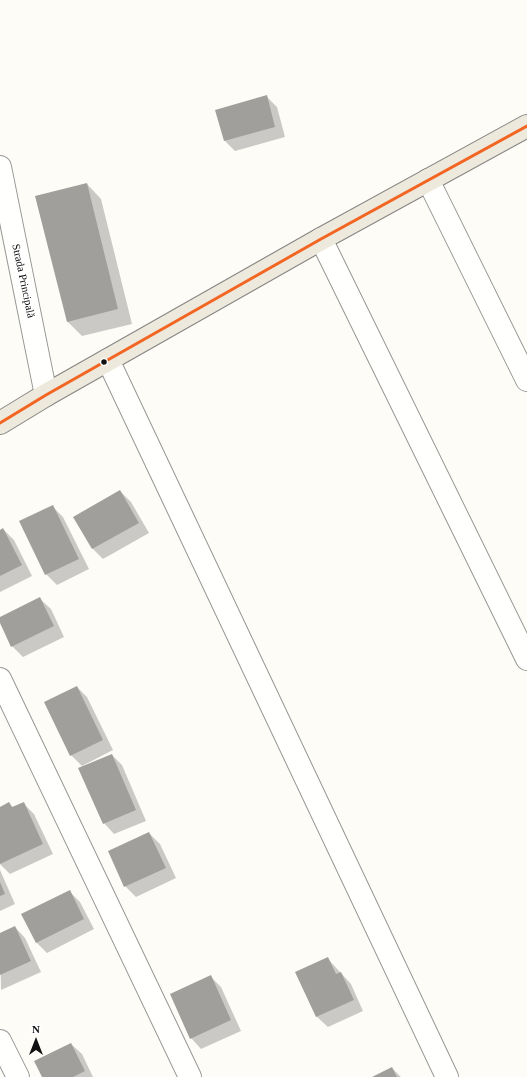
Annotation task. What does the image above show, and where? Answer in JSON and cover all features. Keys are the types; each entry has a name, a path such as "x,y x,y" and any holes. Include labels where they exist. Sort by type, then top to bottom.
{"main road":[{"path":"0,423 46,395 321,239 527,126"}],"street":[{"name":"Strada Principală","path":"0,167 46,395"},
{"path":"428,180 527,380"},
{"path":"321,239 527,659"},
{"path":"108,360 448,1077"},
{"path":"0,679 190,1077"},
{"path":"0,1041 18,1077"}],"building":[{"path":"267,95 275,127 224,141 215,110"},
{"path":"87,183 118,309 67,322 35,196"},
{"path":"120,490 139,523 92,549 73,517"},
{"path":"53,505 79,559 45,575 19,521"},
{"path":"3,528 22,565 0,576 0,530"},
{"path":"40,597 54,626 11,647 0,623 0,617"},
{"path":"77,686 103,740 70,756 44,702"},
{"path":"112,754 136,810 103,824 78,768"},
{"path":"9,802 12,807 24,802 43,844 0,864 0,807"},
{"path":"149,832 166,868 124,887 108,851"},
{"path":"0,882 5,894 0,896"},
{"path":"70,890 84,919 36,943 21,914"},
{"path":"15,926 31,961 0,975 0,933"},
{"path":"328,957 336,974 341,972 354,1000 316,1017 295,972"},
{"path":"211,975 231,1020 190,1039 170,994"},
{"path":"71,1043 85,1071 73,1077 42,1077 34,1061"},
{"path":"392,1067 397,1077 372,1077"}],"transit line":[{"path":"0,423 46,395 321,239 527,126"}]}
